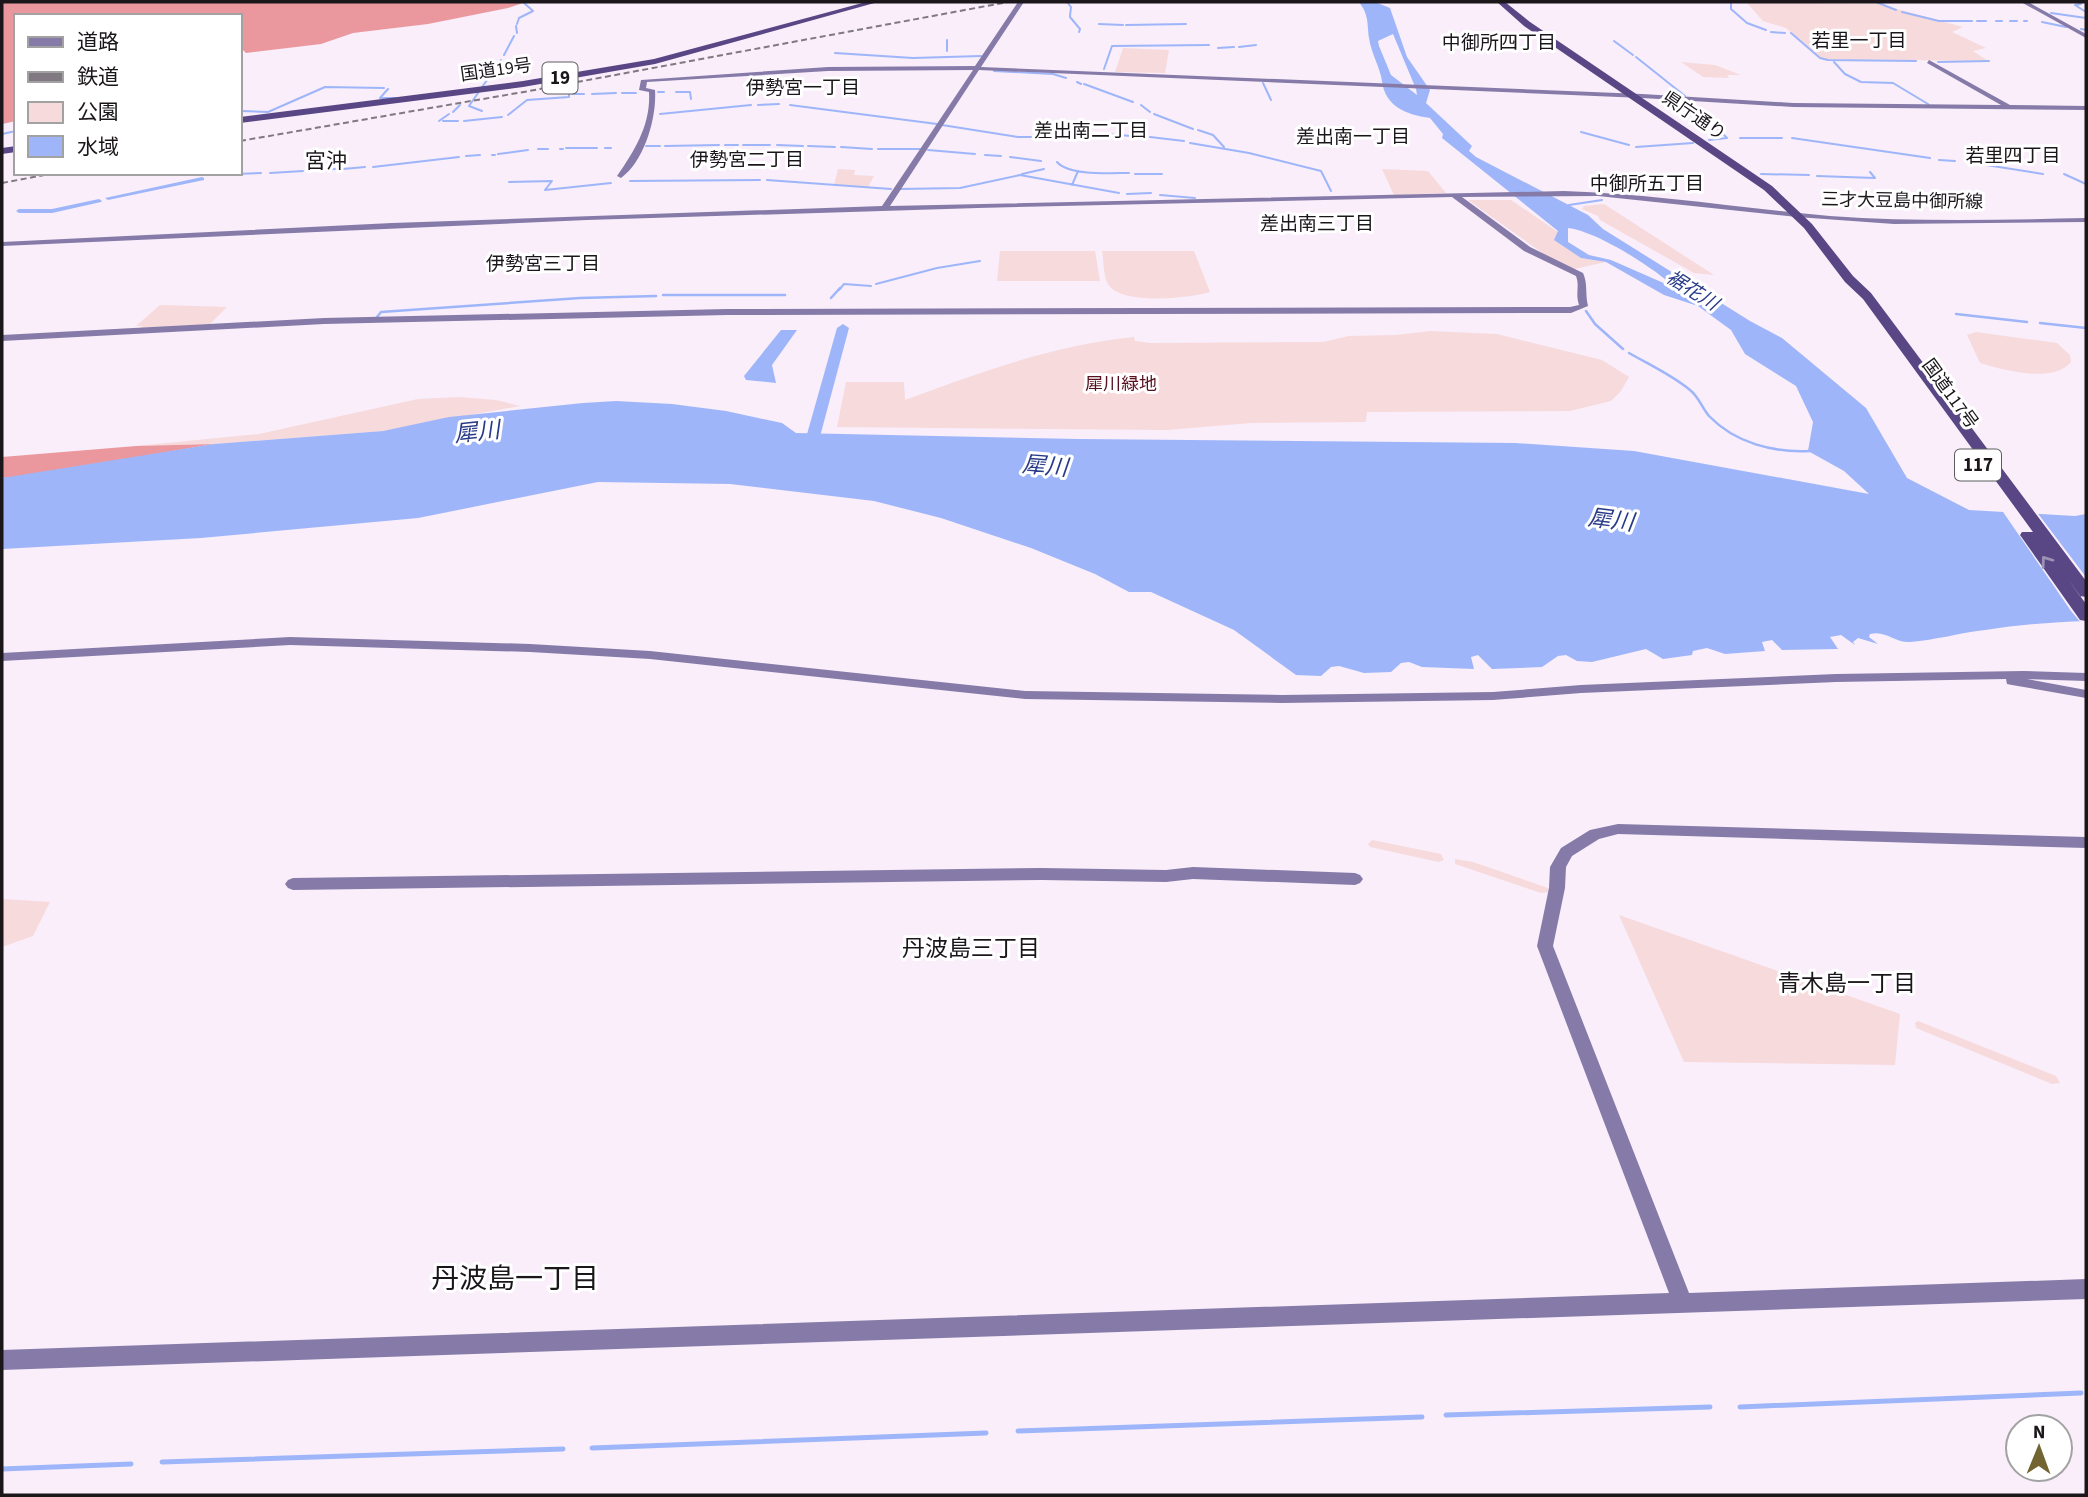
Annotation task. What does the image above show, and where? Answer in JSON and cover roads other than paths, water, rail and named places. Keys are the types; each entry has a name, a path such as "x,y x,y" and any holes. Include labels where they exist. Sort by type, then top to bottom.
{"highway":[{"name":"国道19号","path":"242,120 527,84 655,61 874,2"},
{"name":"県庁通り","path":"1501,2 1527,24 1750,174 1797,214 1862,296"},
{"name":"国道117号","path":"1862,296 2086,617"},
{"name":"国道117号","path":"1875,315 2086,592"}],"street":[{"path":"885,207 1021,2"},
{"path":"2024,2 2086,36"},
{"path":"1929,62 2009,107"},
{"path":"621,176 632,161 654,114 652,90 642,90 644,80 816,69 976,68 1793,105 2086,108"},
{"name":"三才大豆島中御所線","path":"2,244 447,223 885,207 1590,193 1650,196 1887,222 2086,219"},
{"path":"2,338 335,321 727,312 1558,310 1584,306 1580,293 1583,284 1580,275 1527,249 1458,196"},
{"path":"2,657 290,641 530,648 650,655 1025,695 1282,699 1493,696 1581,688 1823,678 2086,677"},
{"path":"1989,676 2086,694"},
{"path":"1683,1304 1545,946 1557,888 1558,867 1566,852 1595,834 1618,829 2086,842"},
{"path":"293,884 1042,874 1167,876 1193,873 1355,879"},
{"path":"2,1360 2086,1289"}],"water":[{"path":"1359,2 1375,2 1390,8 1407,57 1430,90 1426,103 1472,146 1469,151 1588,215 1603,229 1750,321 1782,338 1866,408 1907,478 1969,510 2075,516 2086,514 2086,621 1975,631 1910,642 1876,633 1870,634 1869,637 1878,644 1858,638 1853,642 1855,645 1841,635 1830,637 1838,649 1782,650 1772,640 1762,642 1765,651 1725,654 1707,648 1693,651 1692,655 1663,659 1646,649 1592,662 1577,661 1566,655 1558,656 1542,667 1492,669 1478,655 1471,657 1474,669 1422,667 1409,662 1401,663 1391,672 1364,673 1339,666 1331,667 1321,676 1296,675 1234,630 1151,592 1129,592 1095,574 1031,548 941,518 874,501 730,484 598,482 418,518 201,538 2,549 2,478 214,444 383,431 449,417 616,401 726,411 782,423 796,433 1515,443 1634,451 1869,494 1844,471 1808,451 1813,422 1796,386 1745,354 1731,330 1698,306 1664,295 1606,262 1581,258 1554,240 1558,231 1442,138 1443,134 1430,118 1405,112 1392,103 1384,90 1370,44 1367,19","holes":["1393,34 1416,89 1417,95 1391,75 1379,46 1378,41","1568,228 1594,236 1624,252 1675,288 1611,260 1589,255 1568,242"]},
{"path":"781,330 797,330 772,365 776,383 746,380 744,376"}],"waterway":[{"path":"517,24 519,18 533,11 523,2"},
{"path":"1067,2 1071,7 1070,16"},
{"path":"1731,2 1731,9 1747,23 1766,30"},
{"path":"1876,2 1896,10"},
{"path":"2075,2 2081,4 2075,5 2086,12"},
{"path":"1902,12 1939,21 1972,21"},
{"path":"2051,13 2086,18"},
{"path":"1070,17 1080,29 1079,32"},
{"path":"1977,21 1986,21"},
{"path":"1996,21 2002,21"},
{"path":"2010,21 2017,21"},
{"path":"2042,22 2066,27"},
{"path":"1099,24 1123,25"},
{"path":"1126,25 1186,24"},
{"path":"516,26 517,33"},
{"path":"2081,29 2086,30"},
{"path":"1771,32 1785,33"},
{"path":"1791,33 1820,58 1828,60 1916,61"},
{"path":"504,55 514,36"},
{"path":"947,40 947,51"},
{"path":"1614,41 1633,55"},
{"path":"1104,69 1112,46 1209,45"},
{"path":"1239,47 1256,45"},
{"path":"1218,48 1234,47"},
{"path":"835,53 913,58 981,56"},
{"path":"1636,57 1685,96"},
{"path":"482,111 469,106 501,60"},
{"path":"1938,62 1989,61"},
{"path":"1834,62 1845,74 1861,82 1893,83 1928,104"},
{"path":"994,71 1053,74 1066,78"},
{"path":"1077,82 1081,84"},
{"path":"1263,83 1271,100"},
{"path":"1084,84 1133,102"},
{"path":"242,111 268,112 325,87 384,88"},
{"path":"388,89 380,98 395,98"},
{"path":"658,92 664,92"},
{"path":"676,92 690,92 691,99"},
{"path":"592,94 616,93"},
{"path":"622,93 636,93"},
{"path":"508,115 527,100 569,97 569,94"},
{"path":"573,94 584,94"},
{"path":"1690,101 1727,138 1709,140"},
{"path":"758,105 779,104"},
{"path":"453,112 460,105"},
{"path":"660,114 751,105"},
{"path":"790,105 937,124"},
{"path":"1141,105 1150,112"},
{"path":"439,121 449,114"},
{"path":"1154,114 1193,129"},
{"path":"464,121 502,117"},
{"path":"443,121 458,121"},
{"path":"942,125 1018,137 1041,137"},
{"path":"1198,130 1213,135 1224,147"},
{"path":"2,134 14,131"},
{"path":"1581,132 1629,145"},
{"path":"1105,134 1145,137"},
{"path":"1050,137 1095,135"},
{"path":"1150,137 1184,141"},
{"path":"1740,138 1782,138"},
{"path":"1792,138 1930,158"},
{"path":"1190,143 1249,153 1321,171 1331,191"},
{"path":"1636,147 1693,143"},
{"path":"665,146 719,145"},
{"path":"725,145 738,145"},
{"path":"743,145 770,145"},
{"path":"777,145 803,146"},
{"path":"646,146 660,146"},
{"path":"808,146 835,147"},
{"path":"841,147 872,149"},
{"path":"566,148 597,148"},
{"path":"605,148 611,148"},
{"path":"538,149 548,149"},
{"path":"878,149 920,149"},
{"path":"498,154 528,150"},
{"path":"928,150 975,154"},
{"path":"466,156 480,155"},
{"path":"985,155 1001,156"},
{"path":"373,167 459,157"},
{"path":"1010,157 1041,161"},
{"path":"1939,160 1955,161"},
{"path":"1057,162 1078,172"},
{"path":"1967,162 2043,174"},
{"path":"343,169 365,167"},
{"path":"312,170 335,169"},
{"path":"1022,174 1044,169"},
{"path":"270,173 303,171"},
{"path":"1072,184 1078,172"},
{"path":"1078,172 1129,173"},
{"path":"1817,176 1875,178 1870,172"},
{"path":"242,174 261,173"},
{"path":"1135,174 1162,174"},
{"path":"1761,174 1809,175"},
{"path":"2064,174 2086,184"},
{"path":"174,175 191,175"},
{"path":"196,175 203,175"},
{"path":"208,175 225,175"},
{"path":"900,189 960,188 1020,175 1072,184"},
{"path":"108,198 202,179"},
{"path":"630,181 760,180"},
{"path":"767,180 891,189"},
{"path":"509,182 552,181 545,190 611,183"},
{"path":"1072,184 1119,193"},
{"path":"1127,194 1151,193"},
{"path":"1160,195 1195,198"},
{"path":"1569,205 1602,200"},
{"path":"19,211 52,211 99,201"},
{"path":"876,284 937,268 980,261"},
{"path":"839,290 844,284 871,286"},
{"path":"831,298 840,288"},
{"path":"663,295 785,295"},
{"path":"377,317 381,312 580,298 656,296"},
{"path":"1586,311 1595,324 1623,349"},
{"path":"1956,314 2027,322"},
{"path":"2040,323 2086,328"},
{"path":"807,459 843,328"},
{"path":"1629,353 1690,390 1709,416 1731,433 1769,448 1810,451"},
{"path":"1740,1407 2081,1393"},
{"path":"1446,1415 1710,1407"},
{"path":"1018,1431 1422,1417"},
{"path":"592,1448 986,1433"},
{"path":"162,1462 563,1449"},
{"path":"2,1469 131,1464"}],"railway":[{"path":"242,141 529,91 1008,2"},
{"path":"2,183 44,175"}],"district":[{"name":"若里一丁目","path":"1859,41"},
{"name":"中御所四丁目","path":"1499,43"},
{"name":"伊勢宮一丁目","path":"803,88"},
{"name":"差出南二丁目","path":"1091,131"},
{"name":"差出南一丁目","path":"1353,137"},
{"name":"若里四丁目","path":"2013,156"},
{"name":"伊勢宮二丁目","path":"747,160"},
{"name":"宮沖","path":"326,161"},
{"name":"中御所五丁目","path":"1647,184"},
{"name":"差出南三丁目","path":"1317,224"},
{"name":"伊勢宮三丁目","path":"543,264"},
{"name":"丹波島三丁目","path":"971,948"},
{"name":"青木島一丁目","path":"1847,983"},
{"name":"丹波島一丁目","path":"515,1279"}],"water label":[{"name":"裾花川","path":"1692,291"},
{"name":"犀川","path":"477,432"},
{"name":"犀川","path":"1045,466"},
{"name":"犀川","path":"1611,520"}],"park label":[{"name":"犀川緑地","path":"1121,384"}]}
